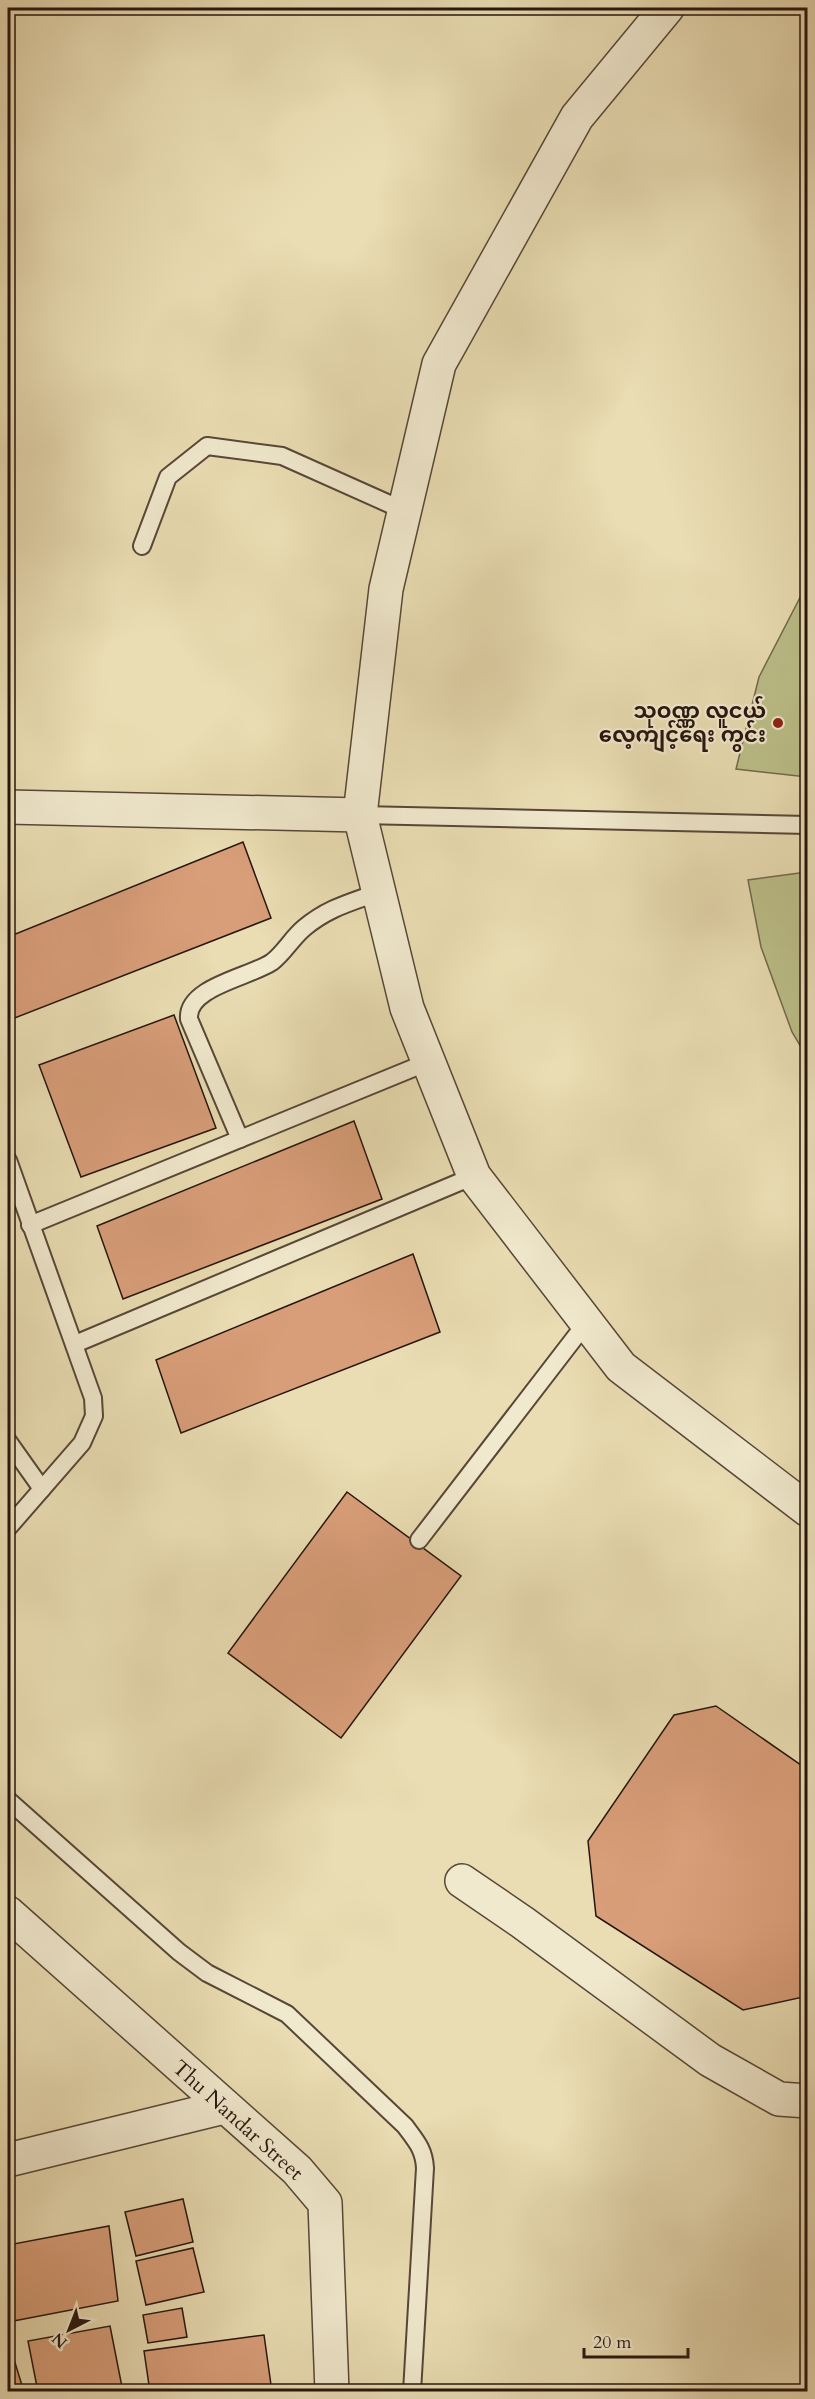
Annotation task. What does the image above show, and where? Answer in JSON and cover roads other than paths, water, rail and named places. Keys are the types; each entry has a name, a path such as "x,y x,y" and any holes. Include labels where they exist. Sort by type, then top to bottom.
{"street":[{"path":"667,8 577,117 439,364 386,589 360,815 407,1008 474,1176 621,1367 807,1510"},
{"path":"8,807 360,815"},
{"path":"462,1881 522,1922 710,2060 779,2099 807,2101"},
{"name":"Thu Nandar Street","path":"8,1913 297,2170 325,2203 332,2391"},
{"path":"8,2160 224,2107"}],"lane":[{"path":"142,546 168,477 207,446 282,456 405,511"},
{"path":"360,815 807,825"},
{"path":"240,1139 189,1019 188,1011 191,1004 202,994 270,963 290,941 326,911 379,892"},
{"path":"30,1225 428,1062"},
{"path":"8,1160 93,1398 93,1416 82,1443 8,1528"},
{"path":"75,1344 474,1176"},
{"path":"419,1540 586,1323"},
{"path":"8,1441 42,1490"},
{"path":"8,1800 179,1953 207,1973 271,2005 300,2024 405,2126 418,2143 424,2153 425,2169 412,2391"}],"place":[{"name":"သုဝဏ္ဏ လူငယ် လေ့ကျင့်ရေး ကွင်း","path":"778,723"}]}
